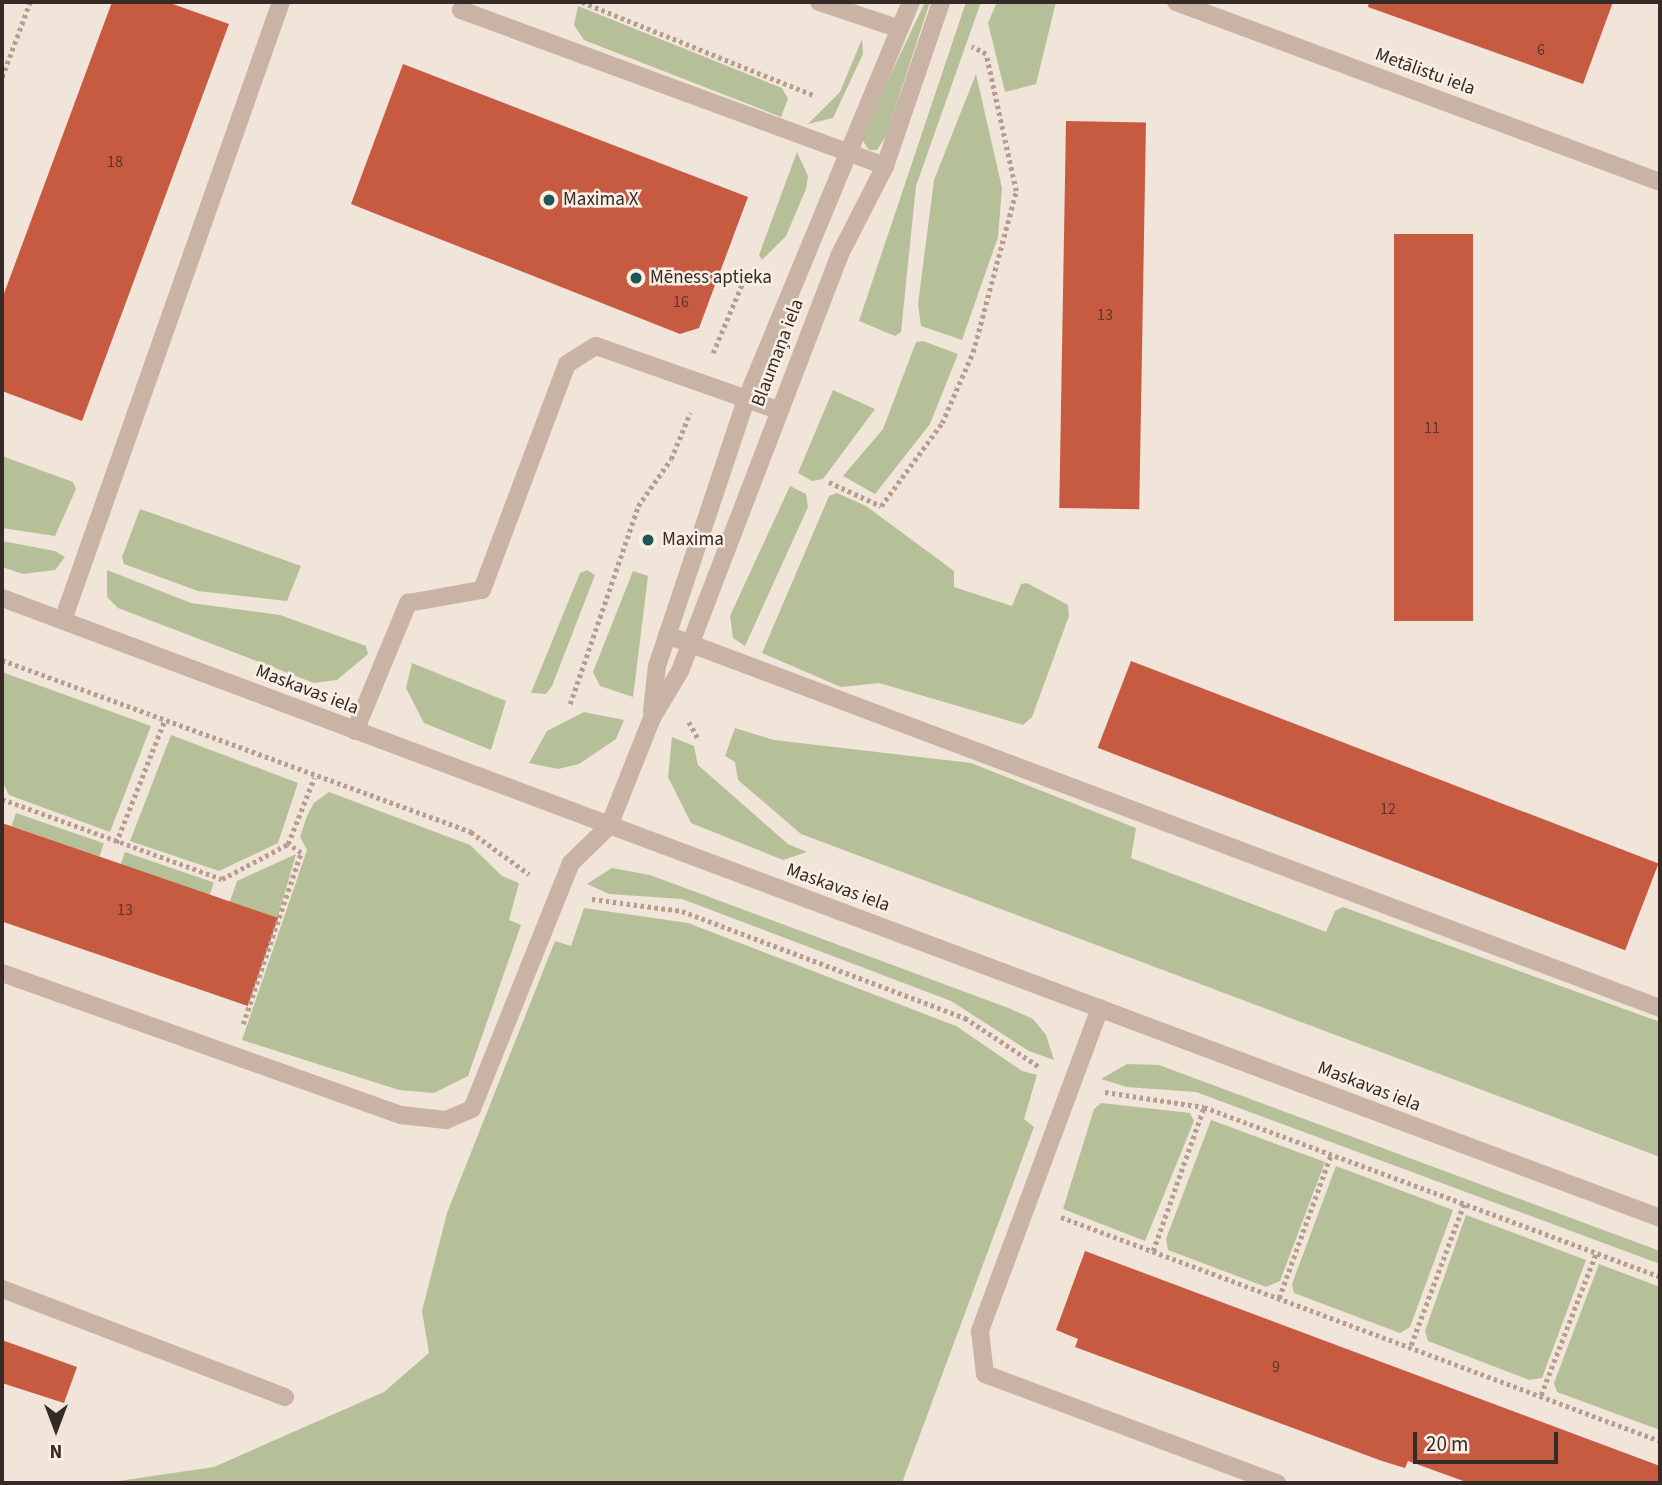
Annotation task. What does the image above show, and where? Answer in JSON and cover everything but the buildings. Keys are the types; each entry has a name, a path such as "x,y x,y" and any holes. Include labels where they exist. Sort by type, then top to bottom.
{"street":[{"path":"63,620 281,2"},
{"path":"819,2 897,29"},
{"name":"Blaumaņa iela","path":"652,718 667,635 746,400 846,151 911,2"},
{"name":"Blaumaņa iela","path":"610,826 652,718 680,671 839,256 885,166 941,2"},
{"name":"Metālistu iela","path":"1176,2 1660,182"},
{"path":"461,10 885,166"},
{"path":"355,730 408,603 482,590 568,364 596,346 778,410"},
{"name":"Maskavas iela","path":"2,598 1660,1218"},
{"path":"667,635 1660,1008"},
{"path":"2,973 401,1115 446,1120 472,1109 571,863 610,826"},
{"path":"1100,1008 980,1331 985,1374 1278,1483"},
{"path":"2,1289 285,1397"}],"path":[{"path":"2,76 30,2"},
{"path":"582,2 816,96"},
{"path":"830,482 881,506 942,423 973,352 1016,191 986,54 972,47"},
{"path":"570,704 638,506 680,443 700,384 750,273"},
{"path":"116,843 164,722"},
{"path":"2,799 116,843 222,878 288,844 314,778"},
{"path":"240,1032 302,853 288,844"},
{"path":"1071,1081 1099,1091 1205,1107 1660,1277"},
{"path":"1153,1251 1205,1107"},
{"path":"1279,1297 1331,1154"},
{"path":"1410,1345 1464,1204"},
{"path":"1060,1217 1410,1345 1660,1441"},
{"path":"1541,1395 1596,1253"}],"green space":[{"path":"925,2 930,2 886,136 877,150 869,150 861,138"},
{"path":"966,2 981,2 916,186 901,332 895,336 859,321"},
{"path":"997,2 1056,2 1036,84 1005,92 988,23"},
{"path":"578,6 782,88 788,99 781,117 584,40 574,25"},
{"path":"862,39 863,54 833,118 808,124 840,92"},
{"path":"976,74 1002,188 998,237 962,340 921,326 918,304 934,180"},
{"path":"797,152 808,176 806,189 786,236 762,260 759,255"},
{"path":"923,341 958,354 930,424 875,494 843,476 883,429 916,342"},
{"path":"833,390 875,409 823,479 812,481 798,473"},
{"path":"2,456 73,482 76,489 55,536 2,528"},
{"path":"790,486 806,494 808,507 745,646 733,638 730,616"},
{"path":"837,493 866,506 954,571 954,587 1012,606 1021,584 1027,583 1068,605 1069,616 1032,717 1023,725 879,683 841,687 762,653 829,496"},
{"path":"140,509 301,566 287,601 198,591 124,564 122,557"},
{"path":"2,541 55,551 65,557 55,570 23,574 2,567"},
{"path":"107,570 191,603 280,615 366,646 368,654 337,680 314,683 118,608 107,597"},
{"path":"587,570 595,575 552,686 546,694 531,693 580,573"},
{"path":"633,571 648,576 633,697 600,686 593,672"},
{"path":"412,663 506,701 491,750 424,723 406,688"},
{"path":"2,672 151,726 110,832 9,795 2,781"},
{"path":"584,712 624,720 616,739 579,764 558,769 529,763 547,731"},
{"path":"735,728 774,740 971,763 1136,828 1131,858 1326,932 1335,911 1343,907 1660,1022 1660,1157 801,834 738,780 735,762 725,756"},
{"path":"171,735 298,783 278,843 219,871 130,841"},
{"path":"672,737 694,746 698,765 788,844 807,852 783,860 691,823 668,777"},
{"path":"329,792 470,845 502,876 519,883 509,920 521,925 468,1076 434,1093 399,1090 242,1040 307,850 300,837 307,816 314,803"},
{"path":"16,813 104,843 99,857 11,826"},
{"path":"125,852 214,883 209,896 120,865"},
{"path":"296,854 277,920 229,904 237,881"},
{"path":"612,868 650,875 1011,1009 1033,1019 1046,1035 1054,1060 1029,1051 951,1001 682,899 609,894 587,884"},
{"path":"584,908 688,923 956,1026 1022,1071 1037,1075 1024,1119 1034,1127 902,1483 105,1483 214,1467 384,1392 429,1353 422,1311 447,1213 555,941 571,946"},
{"path":"1127,1064 1159,1065 1660,1251 1660,1264 1196,1092 1127,1087 1101,1079"},
{"path":"1101,1103 1190,1113 1194,1121 1145,1241 1063,1209 1094,1109"},
{"path":"1211,1120 1325,1162 1280,1281 1266,1287 1168,1250 1166,1239"},
{"path":"1336,1166 1453,1210 1410,1327 1400,1333 1294,1293 1292,1284"},
{"path":"1466,1215 1586,1260 1542,1378 1529,1380 1428,1341 1425,1331"},
{"path":"1599,1264 1660,1287 1660,1430 1557,1392 1554,1383"}],"place":[{"name":"Maxima X","path":"549,200"},
{"name":"Mēness aptieka","path":"636,278"},
{"name":"Maxima","path":"648,540"}]}
